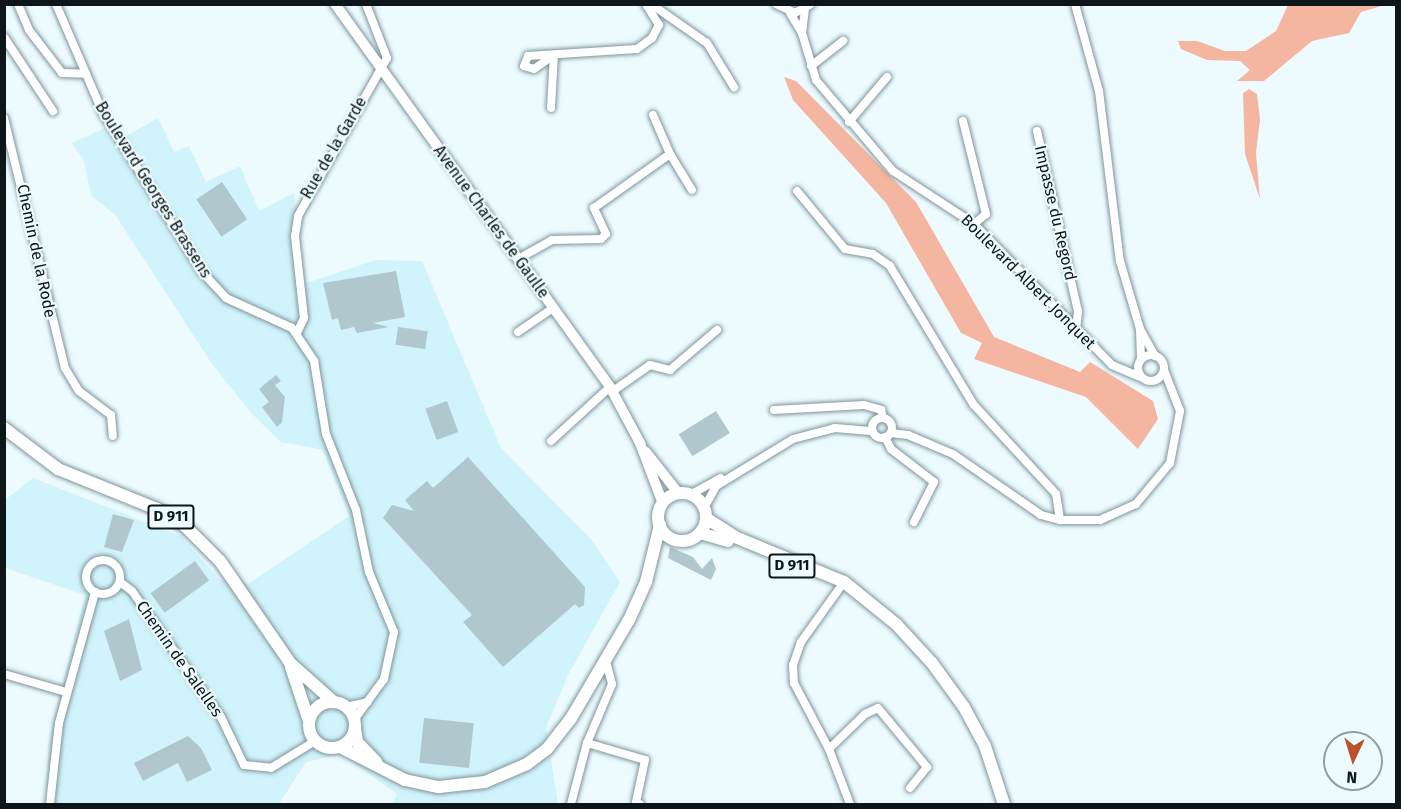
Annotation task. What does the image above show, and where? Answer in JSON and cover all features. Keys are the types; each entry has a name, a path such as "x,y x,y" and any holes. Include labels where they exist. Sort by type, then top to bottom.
{"main road":[{"name":"Avenue Charles de Gaulle","path":"335,4 379,69 519,259 611,389 640,443"},
{"name":"D 911","path":"4,428 58,469 148,505 185,526 220,561 290,663 309,708 309,721"},
{"path":"640,443 705,513 700,533 687,541 672,539 660,525"},
{"path":"383,770 361,748 346,707 334,702 317,707 309,721 315,741 340,747 383,770 440,787 478,784 507,775 556,739 606,661 639,600 651,566 663,504 640,443"},
{"path":"663,504 685,494"},
{"name":"D 911","path":"705,513 735,537 842,585 879,609 913,641 972,720 1004,804"},
{"name":"D 911","path":"700,533 842,585"},
{"path":"651,566 659,550 672,539"},
{"name":"D 911","path":"290,663 334,702"},
{"path":"340,747 354,724"}],"street":[{"path":"18,4 29,30 62,73 86,74"},
{"name":"Boulevard Georges Brassens","path":"56,4 103,112 215,288 297,333 314,361 326,434 356,510 369,572 394,632 384,679 354,724"},
{"path":"366,4 387,58 379,69"},
{"path":"551,108 554,56 637,50 659,25 646,4"},
{"path":"651,4 707,44 734,87"},
{"path":"776,4 790,12 808,7"},
{"path":"705,513 716,486 744,468 804,435 852,428 873,428 908,435 953,454 1023,505 1060,520 1100,520 1121,513 1151,491 1177,442 1178,400 1164,370 1140,329 1120,261 1099,91 1075,4"},
{"name":"Boulevard Albert Jonquet","path":"802,33 808,7"},
{"name":"Boulevard Albert Jonquet","path":"790,12 802,33 811,66 827,97 893,171 974,224 1076,329 1121,369 1140,376"},
{"path":"4,37 53,111"},
{"path":"811,66 843,41"},
{"name":"Rue de la Garde","path":"297,333 304,318 298,288 297,216 379,69"},
{"path":"849,122 887,76"},
{"path":"653,115 670,154 692,190"},
{"name":"Chemin de la Rode","path":"4,118 65,368 79,391 111,415 113,436"},
{"path":"963,121 986,214 974,224"},
{"name":"Impasse du Regord","path":"1037,131 1077,311 1076,329"},
{"path":"519,259 552,240 601,239 606,234 594,208 670,154"},
{"path":"797,191 845,249 873,254 890,267 974,405 1056,494 1060,520"},
{"path":"518,332 554,308"},
{"path":"1140,329 1140,376 1166,387 1178,400"},
{"path":"551,441 611,389 650,365 670,370 717,330"},
{"path":"1121,369 1155,356"},
{"path":"1153,382 1164,370"},
{"path":"774,410 864,405 881,410 889,432 891,449 934,482 914,522"},
{"path":"873,428 883,418"},
{"path":"685,494 744,468"},
{"path":"50,804 66,692 95,592 85,575 94,561 105,559 116,565 120,582 113,591 95,592"},
{"name":"Chemin de Salelles","path":"120,582 132,591 221,717 244,765 271,768 315,741"},
{"path":"842,585 801,642 793,664 794,683 829,749 850,804"},
{"path":"571,804 587,743 612,684 606,661"},
{"path":"4,674 66,692"},
{"path":"346,707 367,702"},
{"path":"829,749 865,714 878,708 927,766 910,788"},
{"path":"587,743 645,760 636,802 640,804"}],"shaded area":[{"path":"1288,5 1385,5 1361,12 1349,33 1312,41 1264,81 1237,81 1250,70 1240,61 1207,60 1181,49 1178,41 1197,41 1225,51 1246,51 1276,31"},
{"path":"784,77 796,81 916,202 994,337 1080,372 1090,362 1153,401 1158,419 1138,449 1086,397 974,359 982,343 961,333 886,203 793,100"},
{"path":"1249,89 1257,94 1260,119 1256,153 1260,199 1245,154 1243,93"},
{"path":"158,118 174,152 189,146 206,182 240,166 259,211 294,193 304,284 375,260 422,261 501,448 591,539 620,582 568,675 546,728 558,804 392,804 397,794 341,754 306,762 279,804 46,804 49,739 85,595 5,568 5,500 33,478 181,536 219,579 248,584 349,516 323,450 281,442 251,413 212,364 116,216 91,195 84,161 72,143 107,127 115,142"}],"building":[{"path":"222,182 247,219 221,237 196,199"},
{"path":"396,271 405,317 373,323 389,327 357,333 354,327 341,330 338,318 332,320 323,283"},
{"path":"398,327 428,331 425,349 395,345"},
{"path":"276,375 281,381 275,385 285,397 282,422 277,427 262,407 269,402 259,389"},
{"path":"447,401 458,432 437,440 425,409"},
{"path":"716,411 730,433 692,456 679,434"},
{"path":"468,457 585,587 584,605 579,608 575,604 503,667 463,622 472,615 383,518 392,505 414,511 405,500 427,481 433,488"},
{"path":"113,514 134,520 122,552 104,547"},
{"path":"670,547 693,557 702,569 712,558 716,569 711,580 668,558"},
{"path":"195,561 209,580 165,613 151,593"},
{"path":"129,619 142,670 120,681 104,631"},
{"path":"424,718 474,723 469,768 419,763"},
{"path":"188,736 201,748 212,770 187,782 178,763 143,781 134,763"}]}
